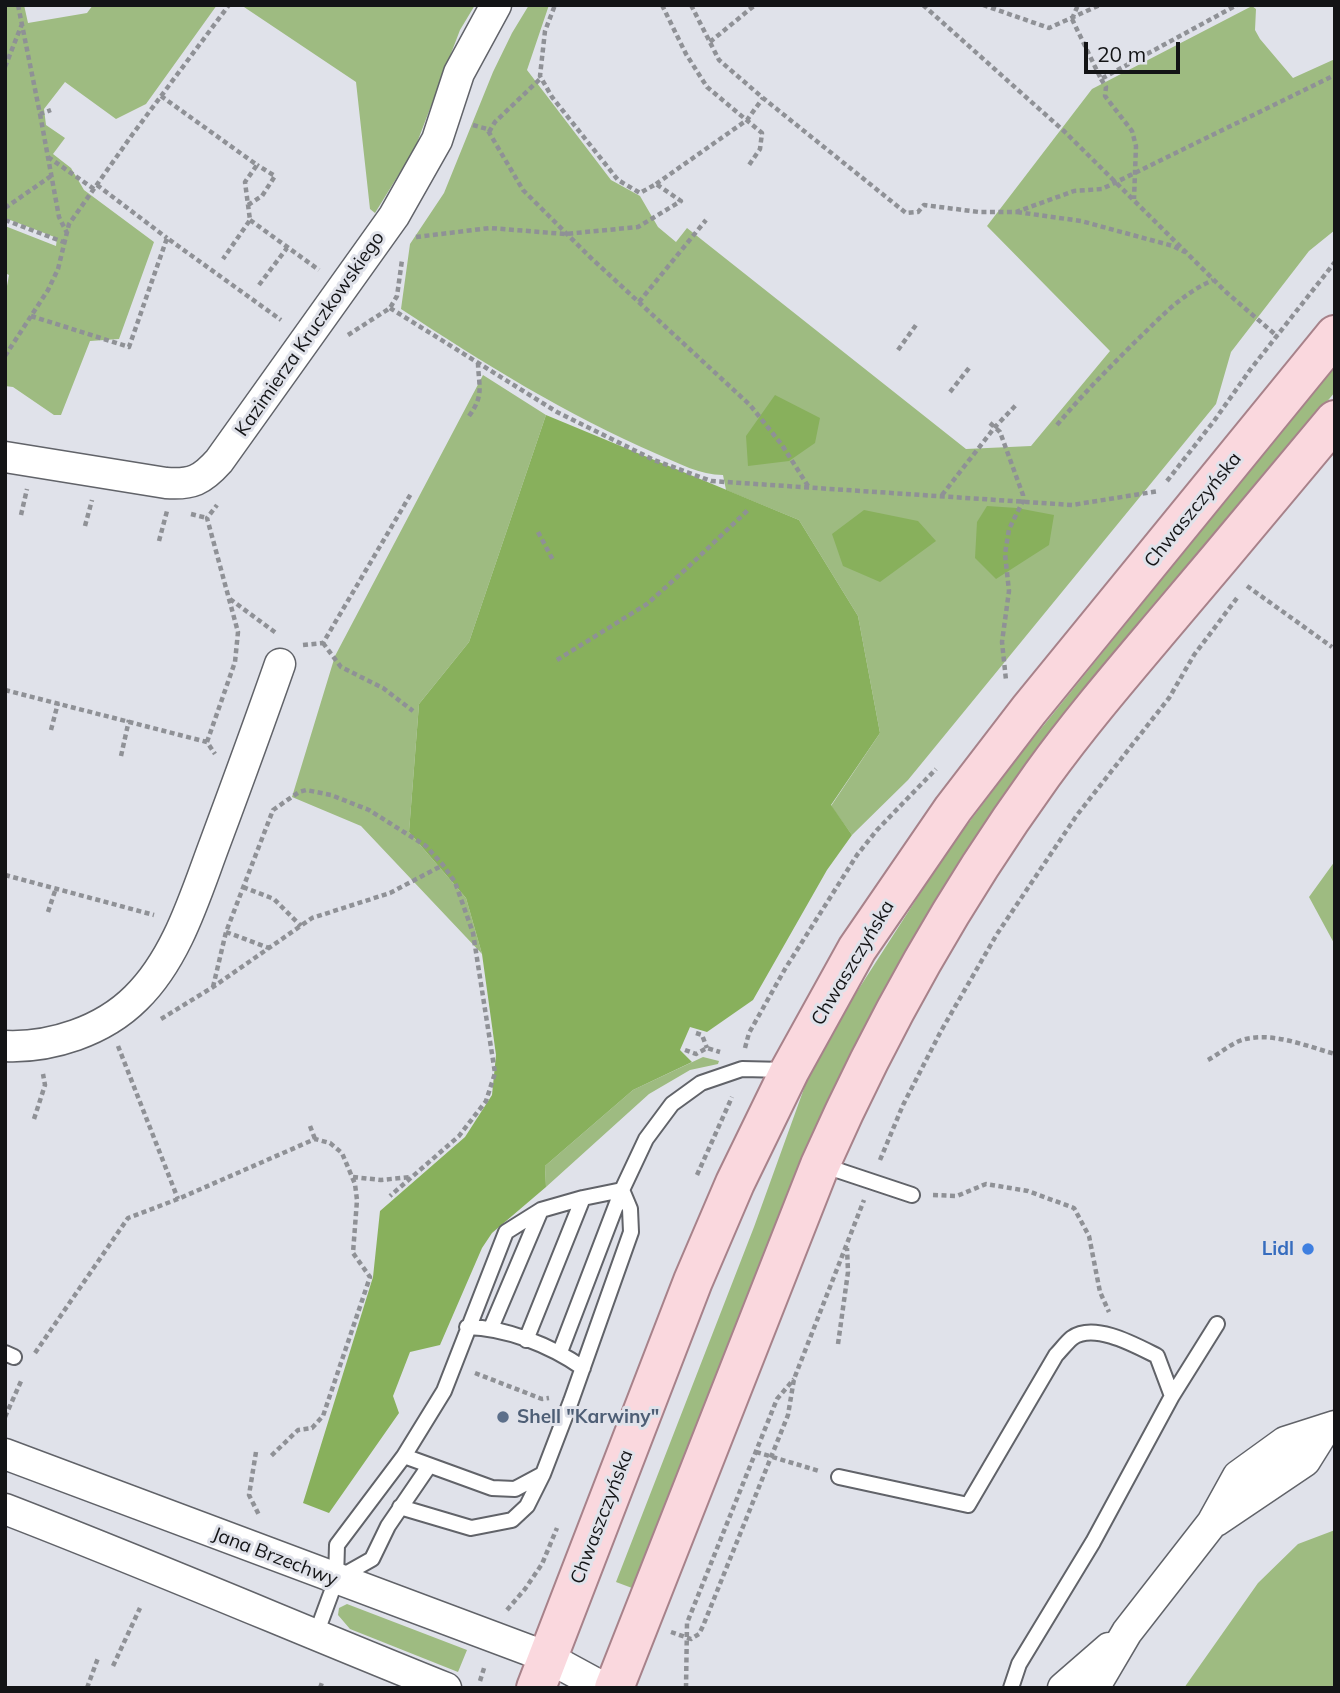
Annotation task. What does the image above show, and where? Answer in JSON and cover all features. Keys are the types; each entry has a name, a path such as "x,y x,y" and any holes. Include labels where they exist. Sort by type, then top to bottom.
{"main road":[{"name":"Chwaszczyńska","path":"541,1672 735,1183 790,1070 857,949 953,809 1029,710 1335,335"},
{"path":"614,1688 820,1165 854,1088 921,960 969,882 1036,785 1123,673 1335,420"}],"street":[{"name":"Kazimierza Kruczkowskiego","path":"5,457 184,485 207,475 394,216 437,140 459,73 496,5"},
{"path":"5,1046 30,1047 68,1037 104,1022 135,999 160,971 191,906 289,647"},
{"path":"1094,1688 1127,1632 1213,1523 1238,1476 1285,1442 1330,1428"},
{"name":"Jana Brzechwy","path":"5,1454 336,1580 541,1672 604,1688"},
{"path":"5,1509 141,1561 315,1637 446,1688"},
{"path":"1063,1688 1127,1632"}],"lane":[{"path":"560,1352 622,1190 646,1139 672,1104 701,1083 742,1069 790,1070"},
{"path":"820,1165 912,1195"},
{"path":"315,1637 336,1580 337,1545 404,1456 444,1391 506,1232 541,1210 622,1190"},
{"path":"400,1507 471,1528 512,1520 527,1506 543,1474 571,1401 631,1232 629,1209 622,1190"},
{"path":"526,1340 583,1198"},
{"path":"491,1328 541,1210"},
{"path":"1011,1688 1019,1664 1093,1542 1172,1396 1217,1324"},
{"path":"467,1327 491,1328 560,1352 583,1368"},
{"path":"839,1477 968,1505 1056,1355 1073,1337 1092,1331 1124,1341 1157,1356 1172,1396"},
{"path":"404,1456 492,1488 514,1489 543,1474"},
{"path":"336,1580 372,1559 400,1507 429,1466"}],"path":[{"path":"18,5 59,217 68,234"},
{"path":"5,356 48,290 58,269 69,224 229,5"},
{"path":"555,5 545,31 541,78 552,97 618,180 640,193 747,121 763,99"},
{"path":"662,5 707,87 762,133 760,149 749,164"},
{"path":"691,5 719,60 763,99 906,213 918,212 924,205 979,212 1016,212 1080,221 1160,242 1189,254"},
{"path":"710,42 755,5"},
{"path":"923,5 1045,113 1213,280 1277,336"},
{"path":"983,5 1049,28 1100,5"},
{"path":"1078,5 1072,19 1106,87 1105,96 1132,131 1136,146 1134,200"},
{"path":"1101,79 1237,5"},
{"path":"5,67 22,24"},
{"path":"1016,212 1074,191 1102,189 1335,75"},
{"path":"489,132 495,122 541,78"},
{"path":"161,96 275,176 262,196 248,205"},
{"path":"40,114 51,110"},
{"path":"467,125 487,129 523,190 565,234 750,404 782,445 808,487"},
{"path":"48,157 96,187 276,316 305,340"},
{"path":"223,258 250,220 245,182 257,165"},
{"path":"5,208 51,176"},
{"path":"412,238 490,228 565,234 638,227 681,201 656,184"},
{"path":"5,220 66,243"},
{"path":"250,220 326,276"},
{"path":"639,302 706,220"},
{"path":"31,316 127,350 167,238"},
{"path":"259,285 287,248"},
{"path":"346,337 390,308 397,296 401,268"},
{"path":"1057,425 1085,391 1168,310 1191,289 1213,280"},
{"path":"390,308 557,412 654,460 711,481 1072,505 1158,491"},
{"path":"138,322 147,326"},
{"path":"898,350 916,325"},
{"path":"469,416 478,403 481,390 478,363"},
{"path":"950,392 969,368"},
{"path":"942,495 995,427 1016,405"},
{"path":"990,423 1000,432 1023,495 1023,501 1009,529 1005,554 1009,592 1002,642 1006,680"},
{"path":"21,515 29,482"},
{"path":"323,643 412,492"},
{"path":"85,526 93,495"},
{"path":"5,690 207,742 235,662 238,632 207,517 223,496"},
{"path":"159,541 168,509"},
{"path":"557,660 647,604 749,509"},
{"path":"538,532 554,562"},
{"path":"1247,586 1332,646"},
{"path":"670,1632 686,1639 695,1637 703,1626 788,1415 794,1379 871,1181 903,1105 954,1007 997,934 1077,815 1169,698 1194,655 1237,598"},
{"path":"229,599 289,647 323,643"},
{"path":"323,643 341,667 383,688 414,711"},
{"path":"51,730 58,703"},
{"path":"121,755 129,720"},
{"path":"213,987 226,932 273,810 306,790 331,794 369,810 426,846 443,864 455,882 473,933 495,1073 486,1101 459,1136 390,1196"},
{"path":"153,1024 213,987 312,918 390,893 443,864"},
{"path":"5,875 157,916 160,906"},
{"path":"243,887 274,900 300,926"},
{"path":"48,912 55,888"},
{"path":"226,932 270,948"},
{"path":"685,1050 696,1054 707,1048 702,1035 696,1033"},
{"path":"1208,1060 1239,1041 1258,1037 1285,1040 1335,1054"},
{"path":"130,1038 118,1046 177,1199"},
{"path":"34,1119 45,1085 43,1073"},
{"path":"310,1126 315,1139"},
{"path":"29,1362 128,1218 315,1139 330,1143 342,1153 352,1177 356,1200 353,1253 370,1277 323,1416 312,1428 298,1430 270,1457"},
{"path":"352,1177 381,1180 412,1177"},
{"path":"912,1195 957,1196 986,1184 1028,1191 1074,1208 1089,1236 1100,1292 1124,1341"},
{"path":"838,1344 848,1272 847,1245"},
{"path":"454,1365 541,1400 558,1397 571,1401"},
{"path":"5,1417 25,1372"},
{"path":"686,1688 687,1623 695,1600 777,1399 794,1379"},
{"path":"256,1452 249,1495 263,1523"},
{"path":"756,1452 839,1477"},
{"path":"503,1615 533,1578 547,1550"},
{"path":"113,1666 140,1608"},
{"path":"87,1688 98,1658"},
{"path":"480,1681 487,1660"},
{"path":"320,1688 323,1680"}],"green space":[{"path":"5,5 24,5 28,23 87,13 93,5 217,5 146,104 116,119 65,82 44,109 46,125 65,138 53,154 71,168 84,190 154,242 119,339 90,341 61,415 54,415 13,387 5,386 5,297 9,275 5,273 5,226 56,246 57,238 5,218"},
{"path":"241,5 475,5 460,30 415,148 375,213 370,209 356,82"},
{"path":"529,5 549,5 527,70 611,180 640,196 658,227 676,242 687,228 966,449 1031,446 1110,351 987,226 1092,89 1252,6 1256,9 1255,30 1260,39 1293,78 1335,59 1335,230 1309,251 1231,352 1216,404 908,780 852,835 831,806 880,733 858,616 799,520 726,490 723,475 689,468 558,405 401,309 410,244 444,193 493,72"},
{"path":"1335,365 1335,392 1112,659 816,1131 772,1233 632,1588 616,1582 754,1227 806,1083 840,1018 946,853 1019,756"},
{"path":"483,375 546,415 469,642 419,704 409,832 466,898 482,954 361,826 292,797 335,656"},
{"path":"775,395 820,418 815,443 789,461 748,466 746,436"},
{"path":"546,415 799,520 858,616 880,733 831,805 852,835 827,870 753,1000 707,1032 690,1027 680,1050 692,1062 633,1090 545,1166 546,1187 492,1233 482,1248 440,1345 410,1352 393,1396 399,1413 329,1513 303,1503 373,1277 380,1211 465,1137 492,1095 496,1055 482,954 466,898 409,832 419,704 469,642"},
{"path":"987,506 1054,515 1049,545 996,579 975,558 977,522"},
{"path":"864,510 918,521 936,541 880,582 843,566 832,534"},
{"path":"1335,861 1335,945 1309,897"},
{"path":"703,1057 719,1061 718,1064 690,1070 649,1094 546,1187 545,1166 633,1090"},
{"path":"1335,1530 1335,1688 1184,1688 1258,1583 1298,1544"},
{"path":"347,1604 467,1650 458,1672 350,1629 338,1615 339,1608"}],"place":[{"name":"Lidl","path":"1308,1249"},
{"name":"Shell \"Karwiny\"","path":"503,1417"}]}
